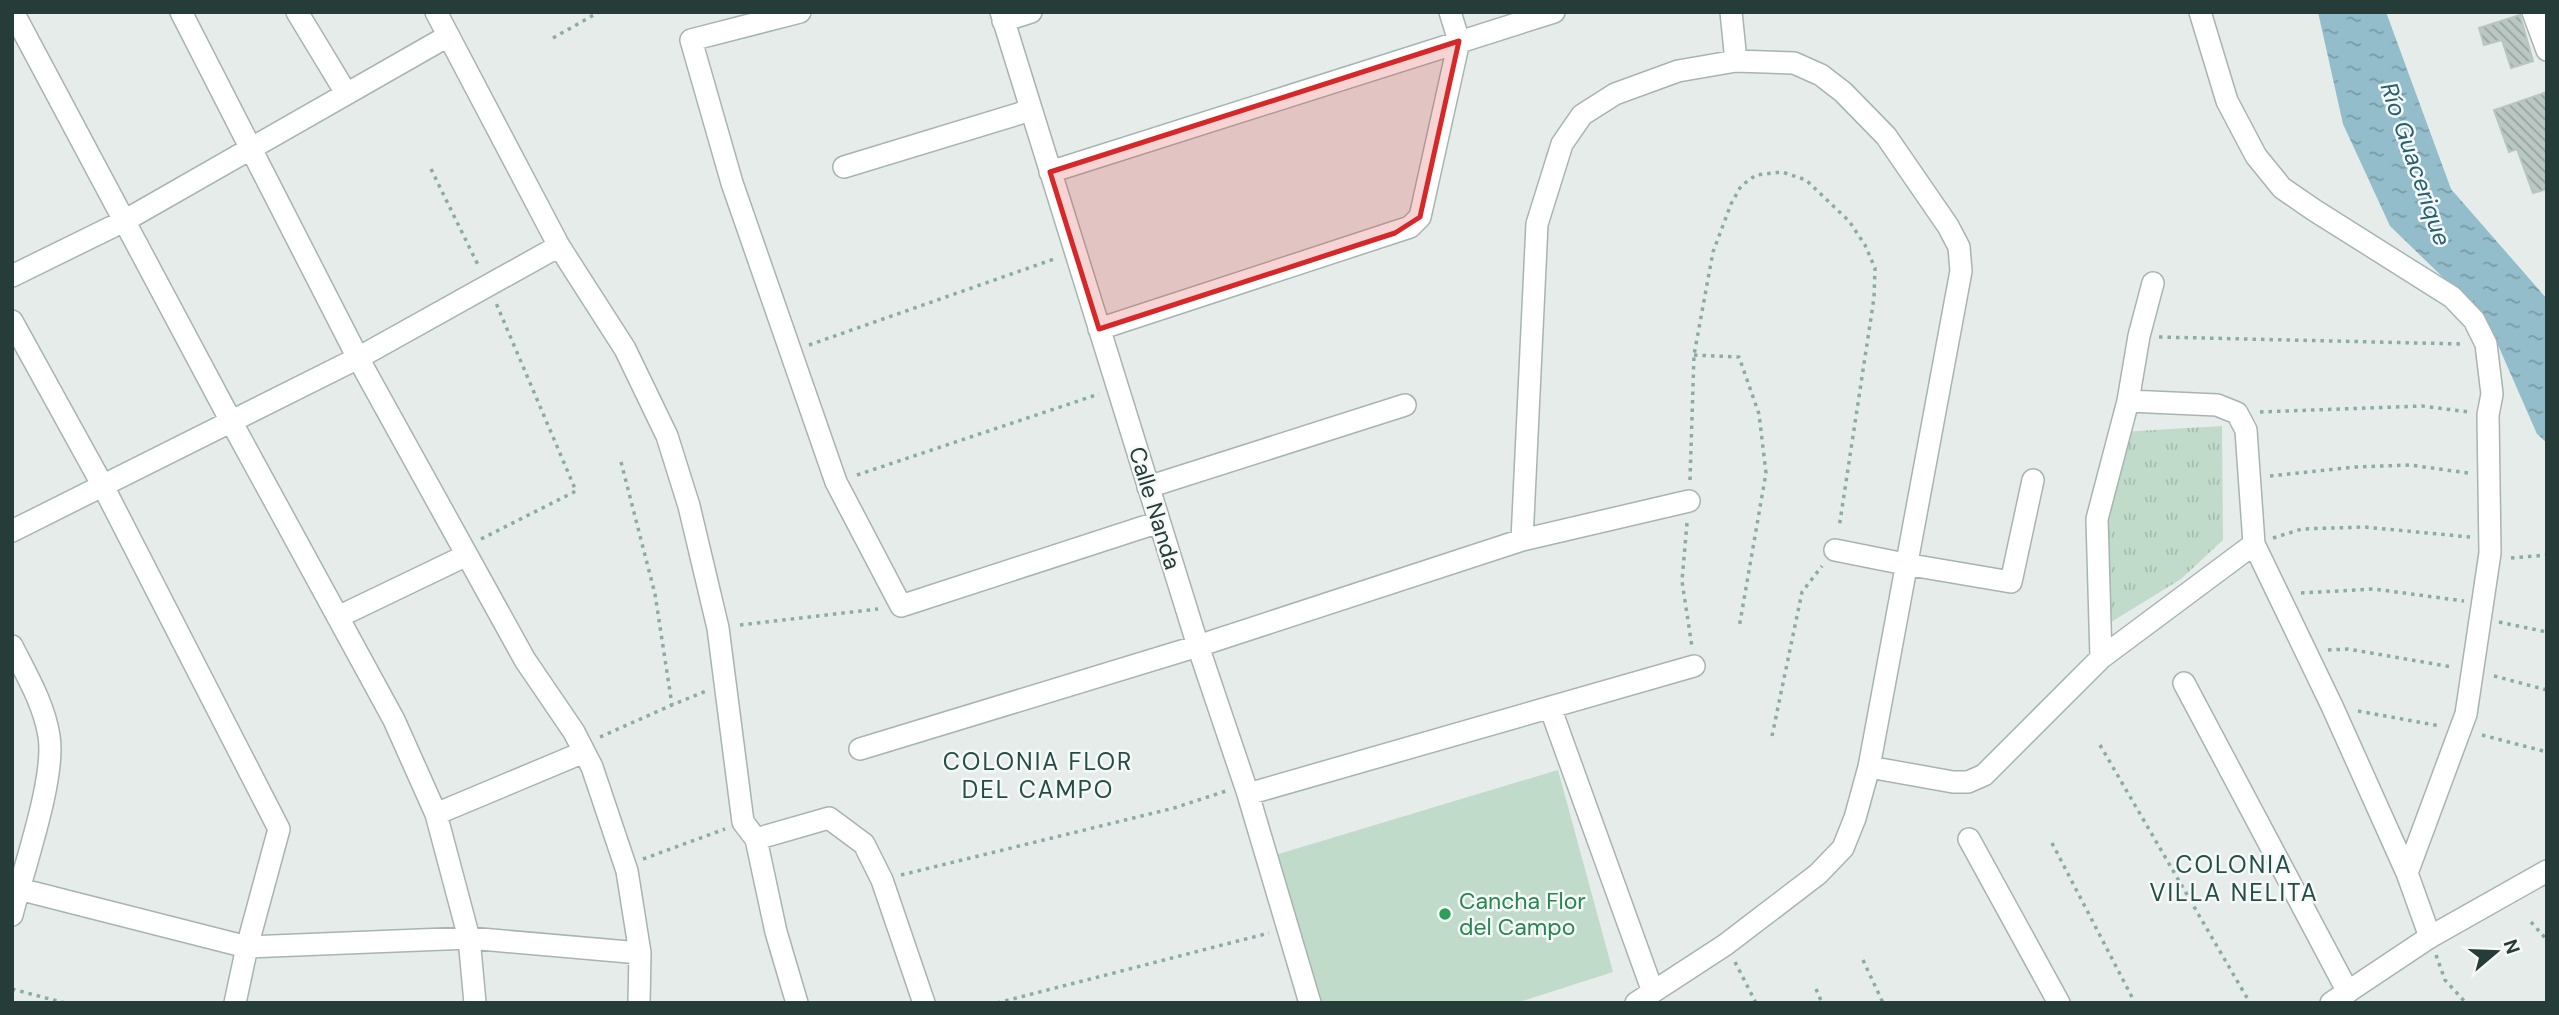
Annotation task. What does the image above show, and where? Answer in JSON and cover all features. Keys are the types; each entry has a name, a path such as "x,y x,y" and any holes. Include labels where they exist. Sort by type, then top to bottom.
{"street":[{"path":"13,12 394,720 436,814 469,937 475,1003"},
{"path":"181,12 358,358 525,660 583,749 592,768 625,866 640,953 639,1003"},
{"path":"298,12 346,93"},
{"path":"436,12 559,246 625,349 667,436 689,506 718,628 743,822 756,839 776,932 797,1003"},
{"path":"800,12 691,40 732,183 836,482 901,606 1159,522"},
{"path":"1002,17 1031,12"},
{"path":"1099,329 1410,227 1420,217 1459,41 1450,12"},
{"path":"1050,172 1554,12"},
{"path":"1731,12 1736,61"},
{"path":"2200,12 2227,101 2256,156 2282,188 2452,297 2474,320 2486,344 2492,394 2488,415 2489,549 2466,714 2407,873"},
{"path":"2533,12 2547,50"},
{"name":"Calle Nanda","path":"1002,17 1198,646 1246,790 1310,1003"},
{"path":"12,276 124,221 448,36"},
{"path":"1522,540 1537,224 1562,144 1582,115 1615,94 1678,71 1736,61 1794,63 1821,75 1843,92 1886,136 1948,226 1959,247 1961,271 1869,767 1855,818 1843,848 1818,874 1725,945 1645,997 1550,707"},
{"path":"844,167 1031,110"},
{"path":"12,531 358,358 559,246"},
{"path":"2101,658 2097,519 2128,401 2139,336 2153,283"},
{"path":"12,321 103,486 279,829 235,1003"},
{"path":"2128,401 2217,405 2237,413 2246,430 2254,544 2407,873 2430,937"},
{"path":"1148,487 1405,405"},
{"path":"1835,550 1905,565 2011,582 2033,480"},
{"path":"860,749 1198,646 1522,540 1689,501"},
{"path":"1869,767 1953,782 1968,782 1984,775 2101,658 2254,544"},
{"path":"338,617 465,552"},
{"path":"12,646 45,718 50,739 46,785 12,915"},
{"path":"1246,790 1694,666"},
{"path":"2183,683 2340,997 2430,937 2547,871"},
{"path":"436,814 583,749"},
{"path":"756,839 829,818 864,844 882,880 924,1003"},
{"path":"1969,839 2059,1003"},
{"path":"19,889 247,947 469,937 640,953"}],"path":[{"path":"553,38 599,12"},
{"path":"431,169 488,285 576,491 465,552"},
{"path":"1694,666 1682,581 1689,501 1694,355 1713,252 1731,204 1741,186 1756,175 1782,172 1806,180 1849,220 1865,245 1875,268 1874,298 1835,550 1801,592 1772,736"},
{"path":"789,352 1075,252"},
{"path":"2139,336 2486,344"},
{"path":"1694,355 1739,357 1759,414 1766,473 1739,628"},
{"path":"836,482 1117,388"},
{"path":"2237,413 2422,406 2488,415"},
{"path":"621,462 655,594 672,705"},
{"path":"2250,478 2355,467 2410,466 2488,475"},
{"path":"2254,544 2302,529 2364,527 2489,549 2547,555"},
{"path":"2278,593 2374,589 2481,610 2547,632"},
{"path":"718,628 901,606"},
{"path":"2305,650 2348,649 2472,670 2547,690"},
{"path":"583,749 672,705 724,685"},
{"path":"2100,745 2250,1003"},
{"path":"882,880 1246,790"},
{"path":"625,866 743,822"},
{"path":"2052,843 2135,1003"},
{"path":"2531,922 2547,940"},
{"path":"996,1003 1288,928"},
{"path":"2430,937 2445,980 2466,1003"},
{"path":"1725,945 1756,1003"},
{"path":"1863,960 1883,1003"},
{"path":"12,989 65,1003"},
{"path":"1816,989 1822,1003"}],"highlighted area":[{"path":"1459,41 1420,217 1395,233 1099,329 1050,172"}],"green space":[{"path":"2222,426 2223,540 2181,579 2108,624 2100,526 2121,432"},
{"name":"Cancha Flor del Campo","path":"1558,770 1613,972 1516,1003 1321,1003 1272,856"}],"water":[{"name":"Río Guacerique","path":"2318,12 2386,12 2451,189 2547,299 2547,443 2537,434 2487,320 2390,226 2343,124"}],"building":[{"path":"2520,15 2533,61 2511,68 2502,40 2484,45 2479,28"},
{"path":"2547,92 2547,189 2533,193 2517,149 2509,152 2494,110"}],"place":[{"name":"Cancha Flor del Campo","path":"1445,914"}],"district":[{"name":"COLONIA FLOR DEL CAMPO","path":"1038,775"},
{"name":"COLONIA VILLA NELITA","path":"2234,878"}]}
